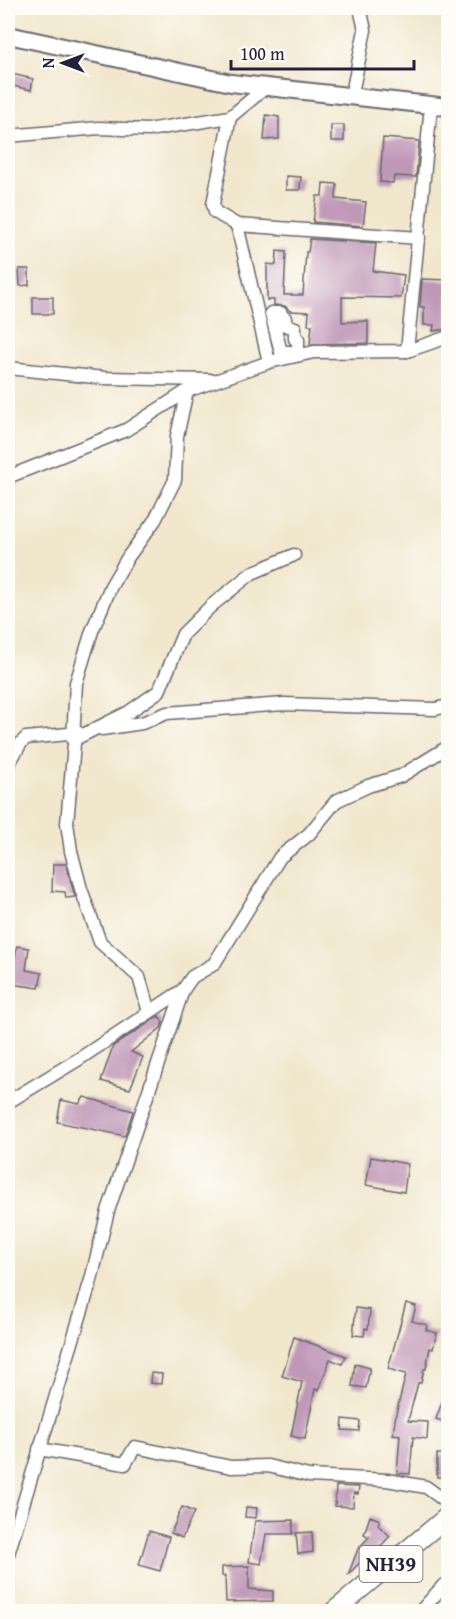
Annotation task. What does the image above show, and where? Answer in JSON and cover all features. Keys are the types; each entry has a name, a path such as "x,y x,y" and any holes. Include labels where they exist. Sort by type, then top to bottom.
{"main road":[{"name":"NH39","path":"333,1611 448,1516"}],"street":[{"path":"351,98 365,30 360,8"},
{"path":"8,35 231,83 448,107"},
{"path":"8,136 99,128 148,130 230,117 266,88"},
{"path":"407,351 431,106"},
{"path":"230,117 213,208 215,212 237,225 419,238"},
{"path":"237,225 269,362"},
{"path":"8,477 126,430 187,391 269,362 314,352 407,351 448,337"},
{"path":"8,368 104,378 218,380"},
{"path":"187,391 177,436 175,480 155,520 128,557 111,586 92,631 76,684 73,740 129,712 159,691 183,634 211,606 252,573 294,555"},
{"path":"8,765 26,738 142,723 167,714 284,704 435,709 448,705"},
{"path":"75,733 67,823 81,889 100,942 139,976 149,1012"},
{"path":"8,1554 91,1280 108,1211 183,990 192,976 214,964 280,857 309,834 336,801 368,786 401,776 448,747"},
{"path":"8,1102 79,1059 183,990"},
{"path":"39,1449 125,1464 135,1447 231,1467 268,1467 309,1476 387,1480 426,1487 448,1503"},
{"path":"420,1611 443,1586 448,1584"}],"building":[{"path":"8,73 33,79 31,90 8,85"},
{"path":"266,115 279,117 279,139 264,140"},
{"path":"331,125 344,125 344,141 331,141"},
{"path":"383,138 419,141 416,177 394,176 393,183 380,182"},
{"path":"286,176 301,177 300,190 286,190"},
{"path":"323,183 337,184 336,199 366,202 363,226 313,222 317,196 322,196"},
{"path":"310,239 376,243 373,271 404,275 401,298 342,297 342,322 368,321 368,343 310,344 312,325 308,325 309,312 290,311 285,306 274,305 274,300 267,300 267,264 276,265 277,251 286,252 284,295 303,295 306,252 308,252"},
{"path":"19,269 29,269 29,285 20,286"},
{"path":"422,279 448,280 448,329 433,331 434,325 424,325 424,307 420,307"},
{"path":"33,297 53,297 53,314 33,314"},
{"path":"53,864 66,864 75,897 66,898 65,892 52,891"},
{"path":"17,946 29,948 26,970 42,973 39,988 11,984"},
{"path":"159,1016 163,1022 161,1028 131,1052 143,1057 130,1089 101,1081 113,1046"},
{"path":"84,1097 133,1111 125,1136 57,1122 61,1100 79,1104"},
{"path":"371,1157 408,1164 404,1192 366,1185"},
{"path":"406,1303 416,1306 412,1321 427,1325 426,1330 437,1333 433,1349 430,1348 421,1383 418,1383 408,1421 428,1422 427,1439 413,1437 410,1474 397,1473 400,1435 393,1434 406,1374 388,1369"},
{"path":"356,1308 370,1310 368,1329 365,1328 364,1336 353,1335"},
{"path":"294,1337 346,1356 342,1364 330,1359 319,1390 315,1389 305,1439 291,1436 302,1382 282,1376"},
{"path":"355,1364 370,1368 366,1388 352,1386"},
{"path":"151,1373 162,1374 161,1384 150,1383"},
{"path":"448,1388 448,1423 436,1419"},
{"path":"343,1419 360,1421 359,1431 342,1430"},
{"path":"437,1454 447,1454 447,1477 437,1477"},
{"path":"336,1486 359,1487 358,1494 354,1493 353,1507 335,1506"},
{"path":"182,1507 194,1512 182,1538 171,1533"},
{"path":"246,1507 257,1508 256,1518 245,1517"},
{"path":"370,1516 380,1520 378,1525 390,1536 348,1575 358,1549 369,1537 364,1534"},
{"path":"293,1520 293,1534 266,1534 261,1564 249,1562 255,1521"},
{"path":"149,1531 169,1537 160,1571 139,1565"},
{"path":"312,1532 313,1552 298,1554 296,1533"},
{"path":"249,1566 249,1589 273,1591 273,1601 226,1602 225,1576 222,1576 222,1567"}]}
